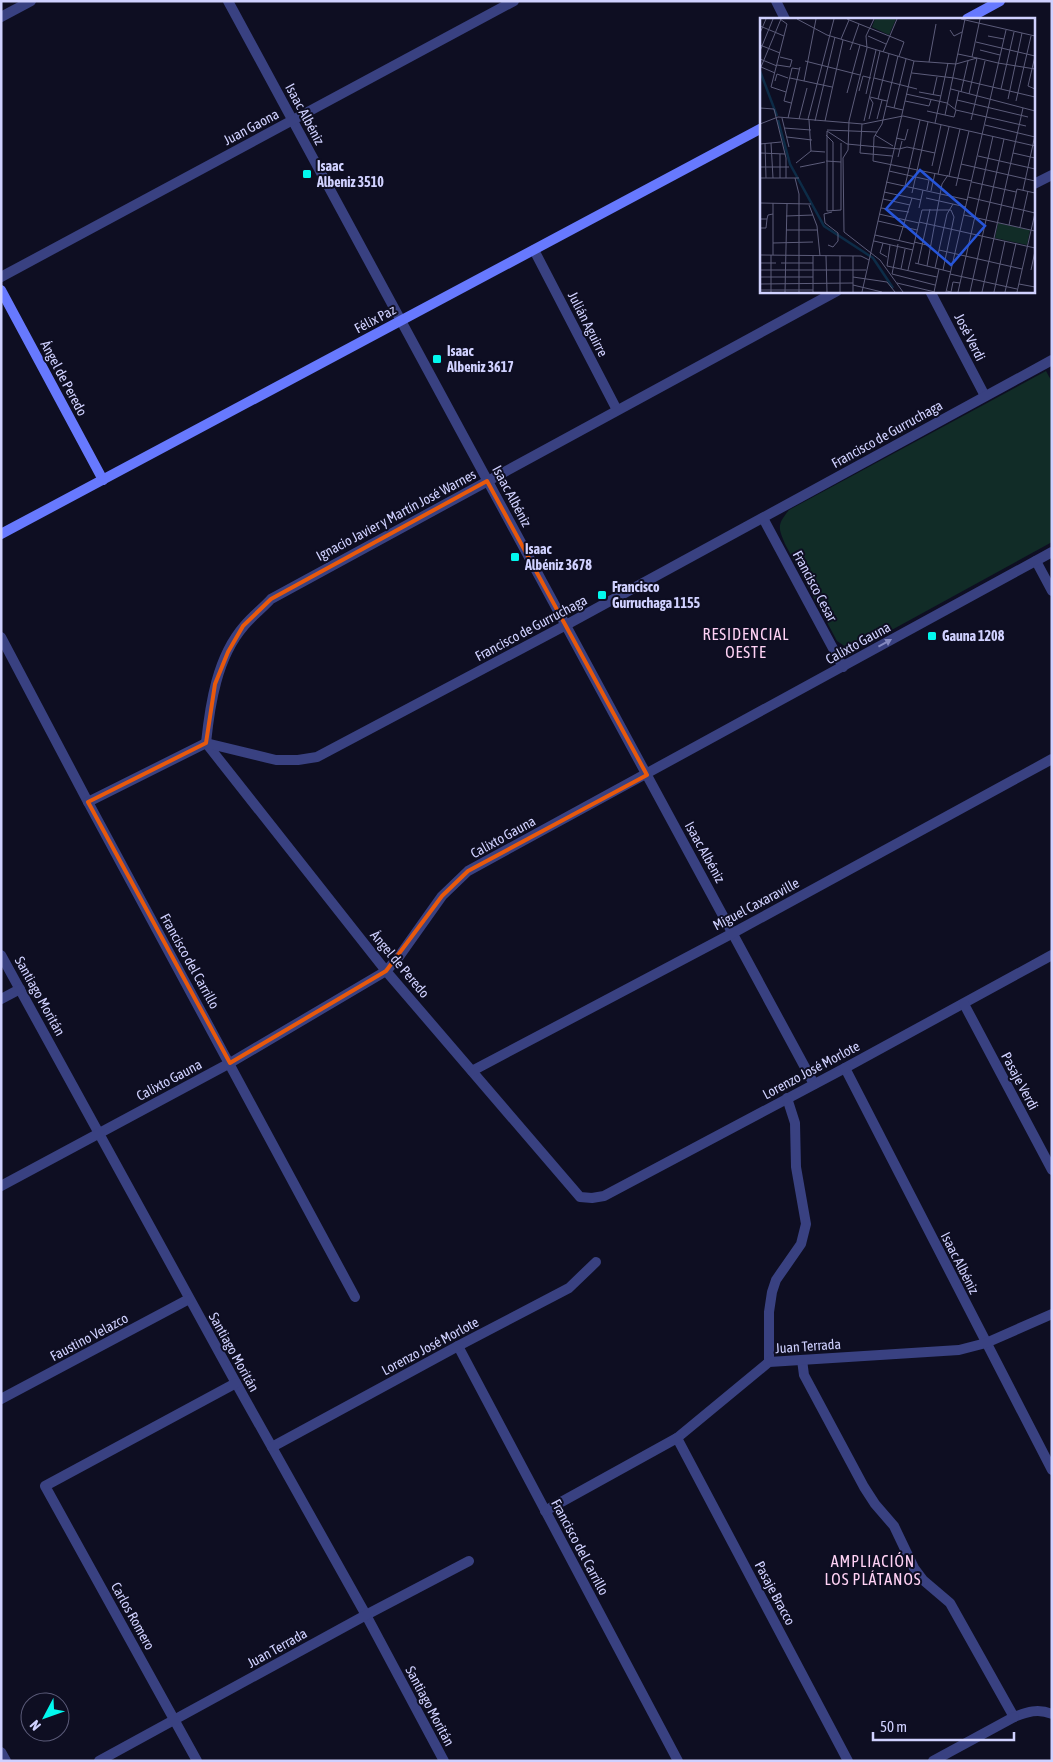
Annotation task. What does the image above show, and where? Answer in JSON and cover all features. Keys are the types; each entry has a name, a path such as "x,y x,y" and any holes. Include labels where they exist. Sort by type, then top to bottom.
{"main road":[{"path":"969,18 1000,1"},
{"name":"Félix Paz","path":"1,534 760,129"},
{"name":"Ángel de Peredo","path":"1,290 103,480"}],"street":[{"path":"1,17 31,1"},
{"name":"Isaac Albéniz","path":"228,1 814,1084"},
{"name":"Juan Gaona","path":"1,277 514,1"},
{"path":"776,1 784,18"},
{"path":"1036,183 1052,174"},
{"name":"Julián Aguirre","path":"534,250 617,410"},
{"name":"Ignacio Javier y Martín José Warnes","path":"206,743 215,684 228,652 243,626 272,599 835,292"},
{"name":"José Verdi","path":"931,292 985,396"},
{"name":"Francisco de Gurruchaga","path":"206,743 276,760 298,760 317,757 566,625 1052,360"},
{"name":"Francisco Cesar","path":"763,518 842,667"},
{"name":"Calixto Gauna","path":"1,1186 230,1063 386,971 398,958 442,896 468,872 1052,552"},
{"path":"1036,561 1052,591"},
{"name":"Francisco del Carrillo","path":"1,637 355,1297"},
{"path":"88,802 206,743"},
{"name":"Ángel de Peredo","path":"206,743 386,971 580,1197"},
{"name":"Miguel Caxaraville","path":"472,1071 733,933 1052,759"},
{"name":"Santiago Moritán","path":"1,955 189,1299 366,1615 444,1761"},
{"name":"Lorenzo José Morlote","path":"580,1197 604,1196 1052,955"},
{"path":"1,999 20,989"},
{"name":"Pasaje Verdi","path":"964,1004 1052,1170"},
{"name":"Isaac Albéniz","path":"845,1068 1052,1470"},
{"path":"769,1362 769,1312 772,1292 776,1280 801,1244 806,1224 796,1167 795,1123 787,1098"},
{"name":"Lorenzo José Morlote","path":"272,1447 569,1288 596,1262"},
{"name":"Faustino Velazco","path":"1,1399 189,1299"},
{"name":"Juan Terrada","path":"545,1511 677,1438 769,1362 959,1350 986,1343 1052,1314"},
{"name":"Francisco del Carrillo","path":"458,1346 678,1761"},
{"path":"802,1360 804,1375 864,1487 875,1504 894,1526 914,1568 923,1580 950,1602 1014,1717"},
{"name":"Carlos Romero","path":"197,1761 45,1486 236,1383"},
{"name":"Pasaje Bracco","path":"677,1438 848,1761"},
{"name":"Juan Terrada","path":"99,1761 366,1615 468,1562"},
{"path":"933,1761 1014,1717 1030,1711 1044,1710 1052,1714"},
{"path":"1,1752 6,1761"}],"highlighted area":[{"path":"487,481 647,775 468,871 442,896 386,971 230,1063 88,802 206,743 215,684 228,652 243,626 271,599"}],"green space":[{"path":"1046,371 1052,382 1052,542 857,649 846,647 837,641 785,544 780,530 782,519 789,510"}],"place":[{"name":"Isaac Albeniz 3510","path":"307,174"},
{"name":"Isaac Albeniz 3617","path":"437,359"},
{"name":"Isaac Albéniz 3678","path":"515,557"},
{"name":"Francisco Gurruchaga 1155","path":"602,595"},
{"name":"Gauna 1208","path":"932,636"}],"district":[{"name":"RESIDENCIAL OESTE","path":"746,643"},
{"name":"AMPLIACIÓN LOS PLÁTANOS","path":"873,1570"}]}
